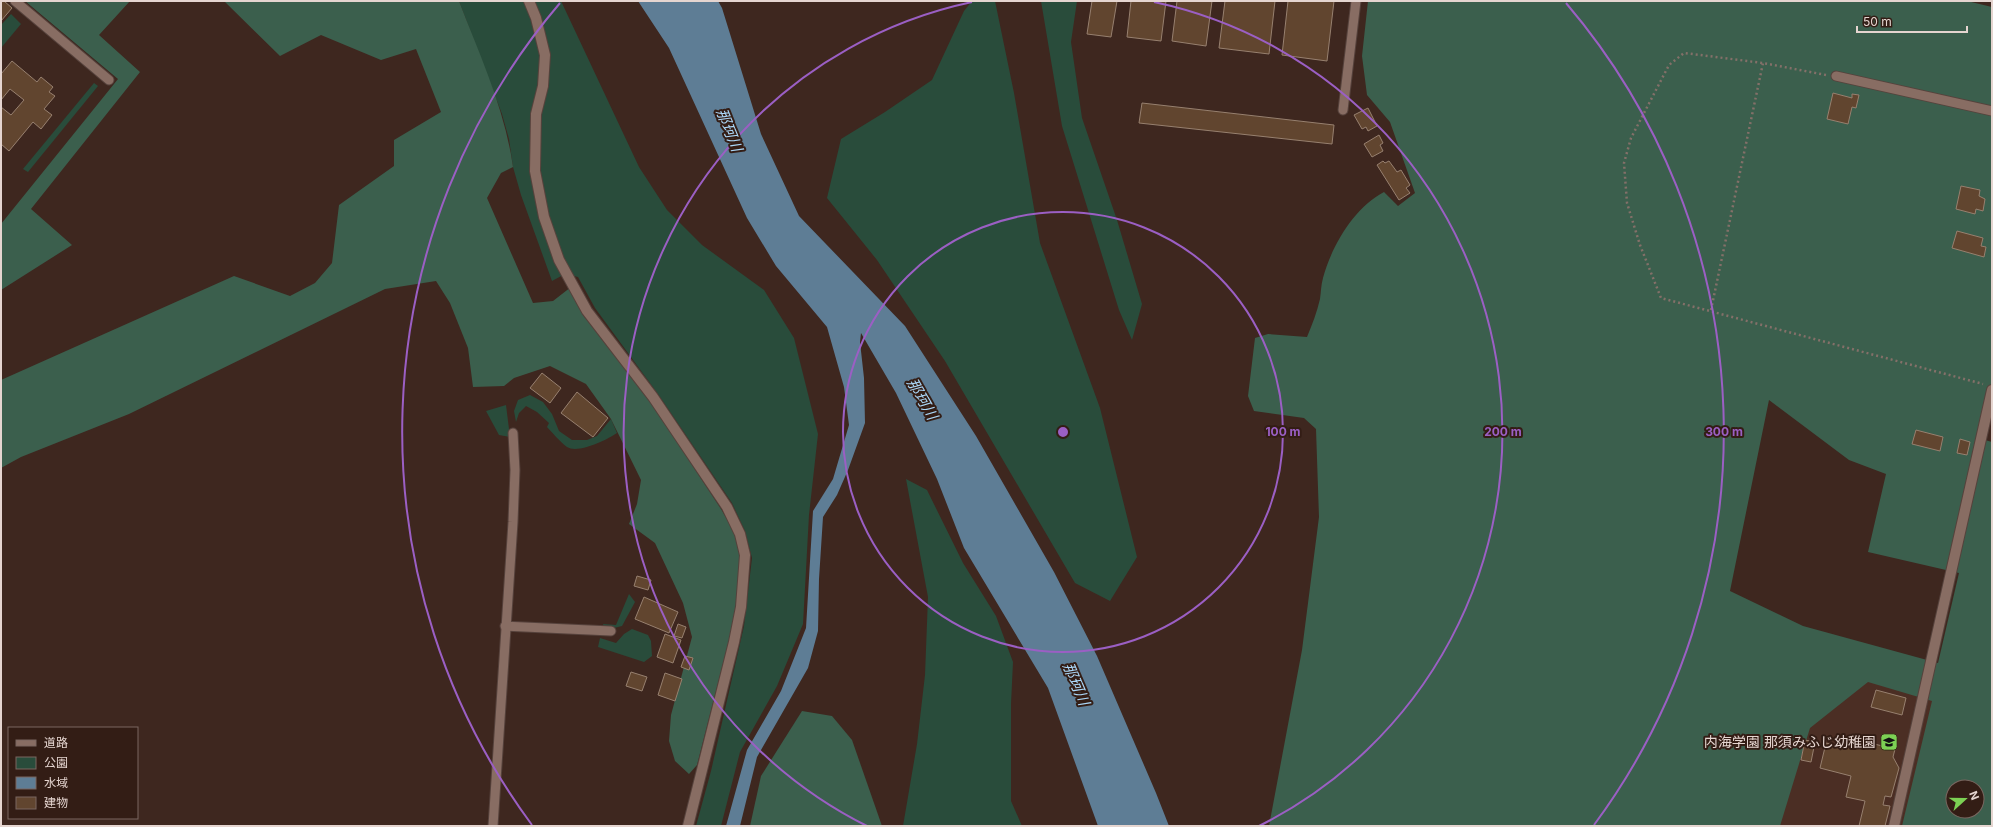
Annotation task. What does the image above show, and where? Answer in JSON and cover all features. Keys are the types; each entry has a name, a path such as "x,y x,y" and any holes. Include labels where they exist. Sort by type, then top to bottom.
{"street":[{"path":"529,1 536,18 545,55 543,86 536,114 535,171 544,217 559,260 587,311 653,397 728,508 740,534 745,555 741,607 734,642 688,826"},
{"path":"1894,826 1988,387"}],"lane":[{"path":"15,1 109,80"},
{"path":"1342,110 1356,1"},
{"path":"1836,76 1992,111"},
{"path":"493,826 515,470 513,433"},
{"path":"505,626 611,630"}],"path":[{"path":"1836,76 1684,53 1669,65 1631,138 1624,163 1627,203 1640,245 1661,298 1711,310 1770,328 1835,344 1988,387"},
{"path":"1711,310 1763,64"}],"shaded area":[{"name":"内海学園 那須みふじ幼稚園","path":"1819,640 1992,697 1992,826 1758,826"}],"green space":[{"path":"25,1 130,1 99,35 140,72 31,209 72,245 1,290 1,224 118,79"},
{"path":"224,1 459,1 498,103 513,167 501,173 487,198 533,303 553,301 571,287 583,315 650,401 721,509 736,535 741,559 735,617 697,765 689,774 675,761 669,741 671,715 692,637 683,603 655,543 629,524 637,504 641,480 611,419 586,384 550,366 514,378 504,386 473,387 468,348 450,303 436,281 385,289 129,414 21,457 1,468 1,380 234,276 290,296 315,283 332,263 339,205 394,166 394,140 441,112 416,49 381,60 321,35 280,56"},
{"path":"459,1 561,1 639,167 667,210 702,245 764,290 794,338 818,434 809,515 803,624 777,686 740,752 721,826 696,826 711,771 744,626 752,558 745,531 732,503 658,394 595,308 578,277 565,274 552,281 521,195 513,167 509,139 502,114"},
{"path":"972,1 995,1 1014,93 1040,243 1100,408 1137,557 1110,601 1075,583 945,361 877,260 827,198 841,139 885,112 932,80 964,11"},
{"path":"1041,1 1077,1 1071,42 1082,118 1117,220 1142,304 1132,340 1119,310 1062,126"},
{"path":"1368,1 1967,1 1992,7 1992,409 1985,440 1992,442 1992,826 1902,826 1932,701 1868,682 1810,728 1780,826 1269,826 1302,650 1319,517 1316,429 1304,418 1254,411 1248,396 1255,338 1268,334 1307,337 1319,304 1322,281 1327,265 1338,241 1354,218 1373,199 1384,192 1398,206 1415,193 1390,122 1367,95 1362,56","holes":["1769,400 1849,460 1886,474 1868,552 1959,573 1938,663 1803,626 1730,591"]},
{"path":"11,14 21,24 1,48 1,25"},
{"path":"94,83 98,86 28,172 23,169"},
{"path":"530,395 543,402 552,414 559,431 572,440 587,440 597,436 611,419 617,433 600,442 578,449 567,447 547,427 549,423 537,412 526,406 519,413 516,422 514,411 518,400"},
{"path":"506,405 510,437 499,435 486,411"},
{"path":"906,479 927,490 963,563 996,616 1013,662 1011,704 1011,801 1022,826 903,826 917,744 925,675 928,597"},
{"path":"629,594 635,602 622,626 614,628 604,627 603,624 616,625"},
{"path":"632,629 648,635 651,641 652,656 644,662 598,647 600,638 616,643 624,634"},
{"path":"802,711 832,716 852,740 882,826 750,826 761,776"}],"water":[{"name":"那珂川","path":"638,1 718,1 722,8 761,134 799,216 905,326 976,436 1054,572 1097,656 1169,826 1098,826 1048,688 964,548 937,479 896,393 861,333 860,342 864,378 865,423 837,495 823,517 819,579 818,631 808,668 757,757 740,826 726,826 747,750 781,691 806,628 813,511 833,479 849,425 844,387 827,327 776,266 747,218 669,48"}],"building":[{"path":"1,1 4,1 12,8 1,21"},
{"path":"1092,1 1117,1 1111,37 1087,34"},
{"path":"1131,1 1166,1 1161,41 1127,37"},
{"path":"1177,1 1212,1 1206,46 1172,41"},
{"path":"1225,1 1275,1 1269,54 1219,48"},
{"path":"1288,1 1334,1 1327,61 1282,55"},
{"path":"12,61 37,82 41,77 53,87 49,92 55,96 44,109 52,115 41,129 33,122 9,151 1,144 1,107 11,115 24,100 10,89 1,100 1,74"},
{"path":"1833,93 1852,98 1852,94 1859,95 1856,108 1852,107 1848,124 1827,119"},
{"path":"1142,103 1334,125 1332,144 1139,123"},
{"path":"1368,108 1377,126 1368,131 1366,127 1362,129 1354,115"},
{"path":"1379,135 1383,143 1380,145 1383,151 1372,157 1364,144"},
{"path":"1383,161 1385,163 1389,161 1397,172 1401,170 1410,185 1406,188 1410,193 1399,200 1377,165"},
{"path":"1961,186 1980,190 1979,196 1985,199 1983,211 1976,209 1975,214 1956,209"},
{"path":"1957,231 1983,238 1981,246 1986,247 1984,257 1952,248"},
{"path":"542,373 561,388 550,403 530,388"},
{"path":"577,392 608,418 593,437 561,413"},
{"path":"1916,430 1943,437 1940,451 1912,444"},
{"path":"1960,439 1970,442 1967,455 1957,453"},
{"path":"637,576 651,580 648,590 634,586"},
{"path":"644,597 678,612 669,633 635,619"},
{"path":"678,624 686,627 682,638 674,636"},
{"path":"665,634 681,640 673,663 657,657"},
{"path":"685,656 693,658 689,670 681,667"},
{"path":"631,672 647,677 642,691 626,686"},
{"path":"665,673 682,679 675,701 658,695"},
{"path":"1876,690 1906,698 1902,715 1871,707"},
{"path":"1841,736 1895,749 1893,757 1899,768 1891,797 1885,796 1883,805 1890,806 1885,826 1859,826 1865,801 1846,797 1851,776 1820,768 1826,743 1838,746"},
{"path":"1805,740 1815,742 1811,762 1801,760"}],"place":[{"name":"内海学園 那須みふじ幼稚園","path":"1889,742"}]}
